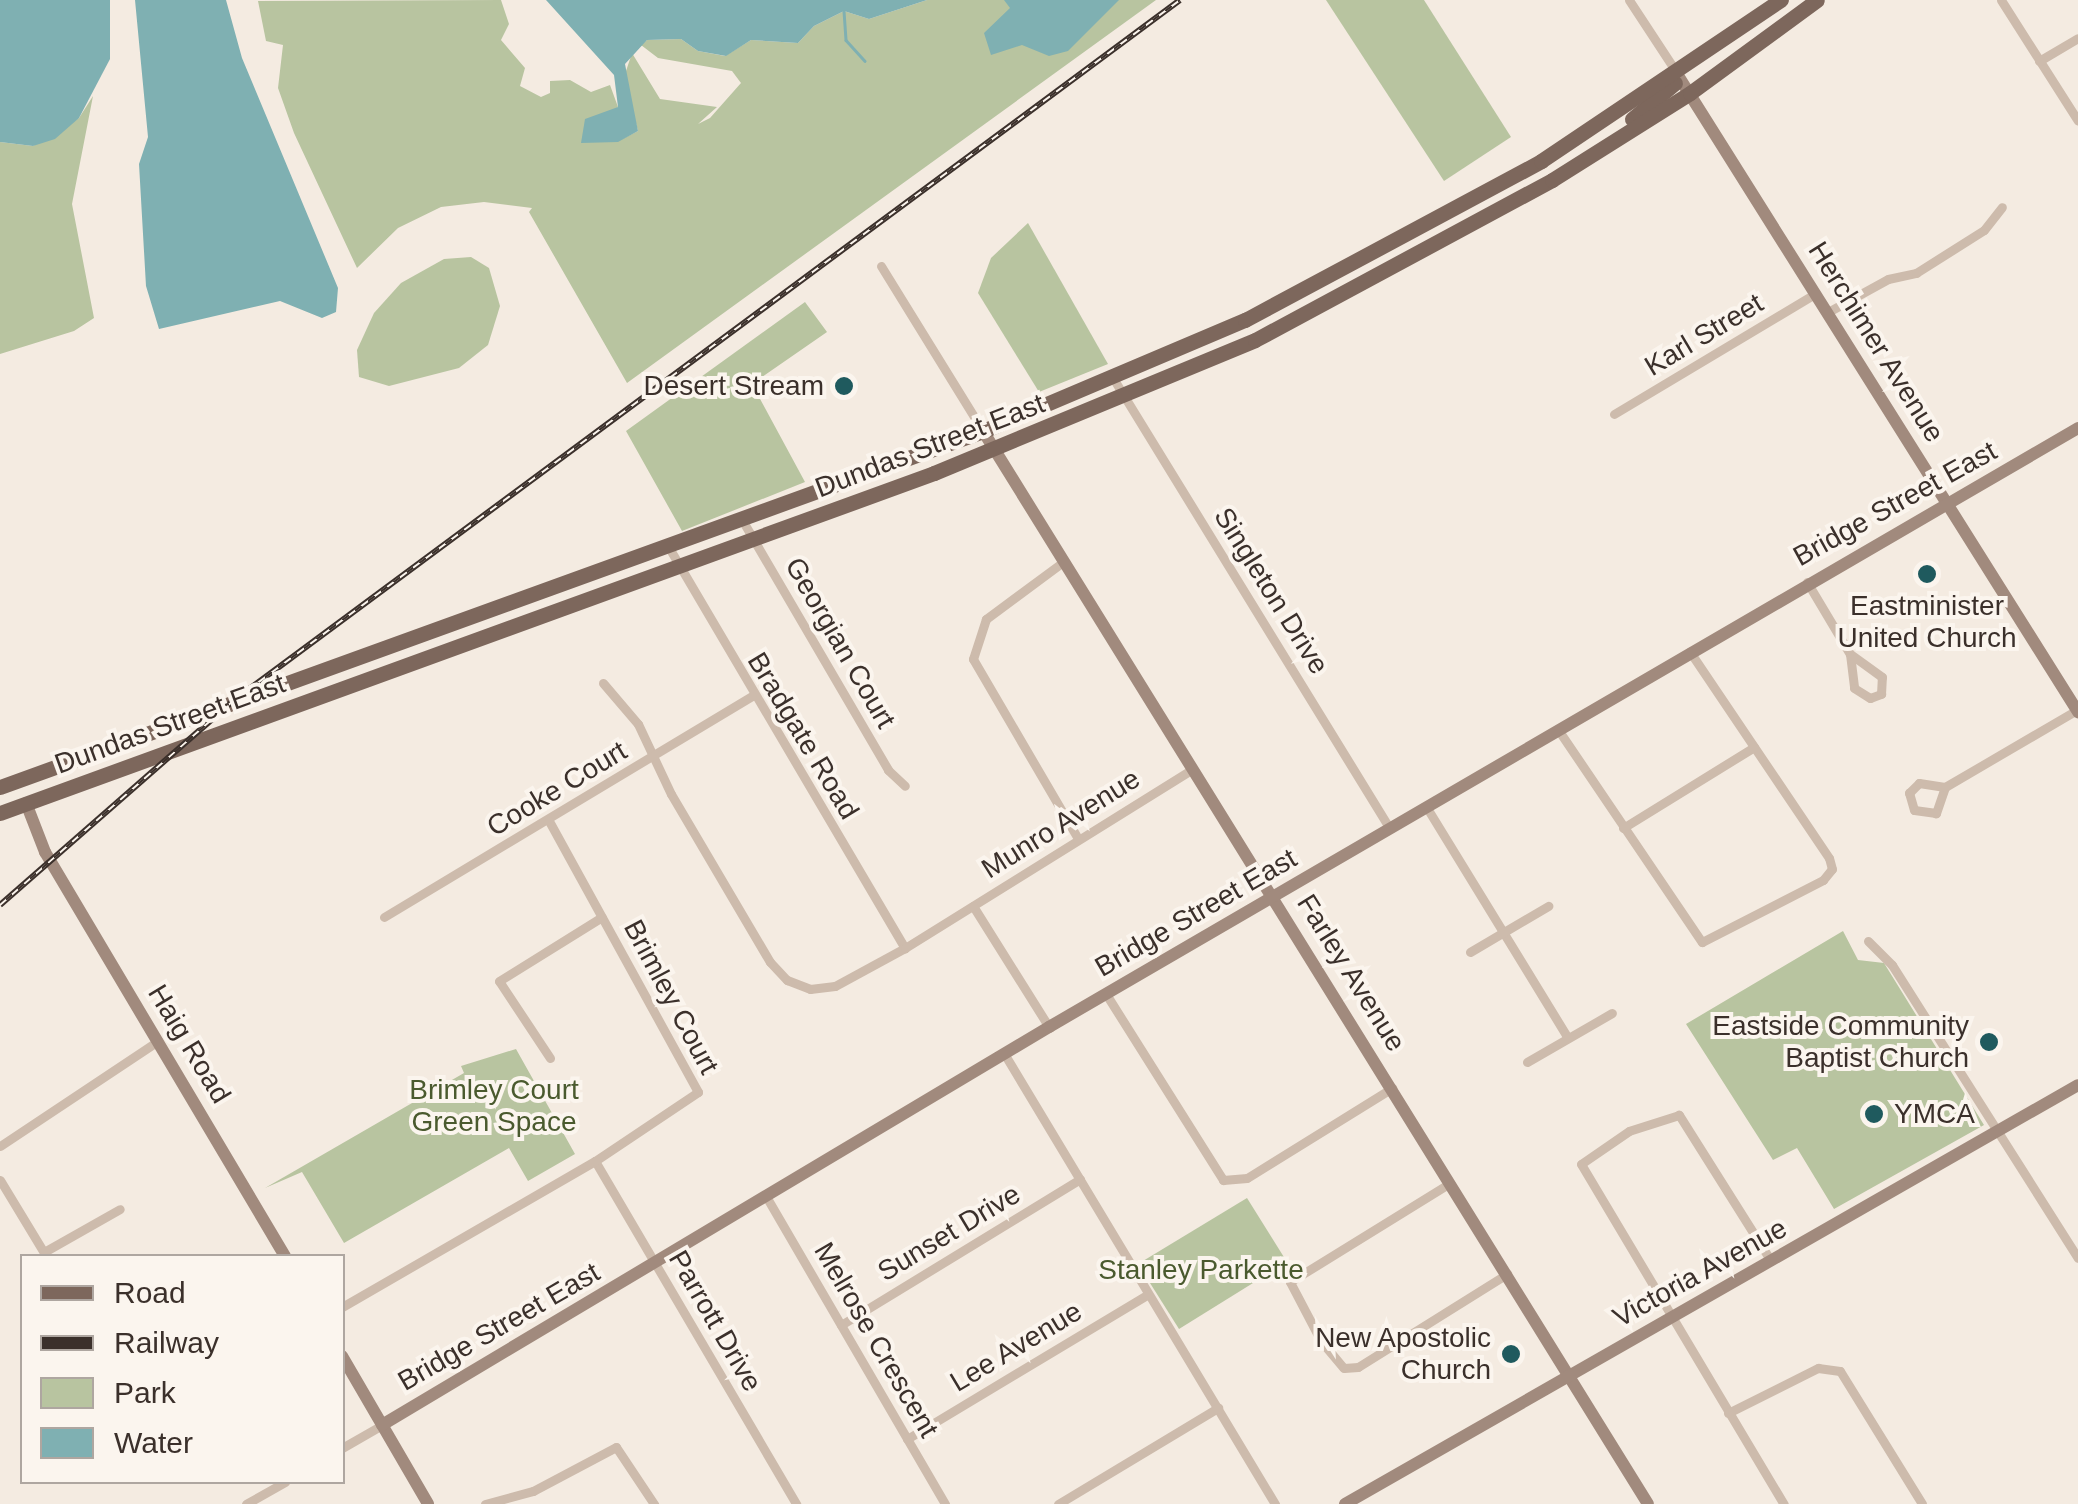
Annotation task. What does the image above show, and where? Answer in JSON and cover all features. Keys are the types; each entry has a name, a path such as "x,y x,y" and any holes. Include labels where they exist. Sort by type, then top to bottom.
{"main road":[{"name":"Dundas Street East","path":"0,787 984,431 1113,378 1406,237 1677,74 1780,0"},
{"name":"Dundas Street East","path":"0,813 753,540 1125,397 1304,316 1600,150 1690,93 1817,0"},
{"path":"1690,93 1699,74 1753,21"},
{"path":"1600,150 1671,90 1677,74"},
{"path":"926,452 934,473"},
{"path":"485,611 496,633"},
{"path":"366,654 376,676"}],"street":[{"name":"Herchimer Avenue","path":"1630,0 2078,711"},
{"path":"2001,0 2078,121"},
{"path":"2039,61 2078,38"},
{"path":"1828,312 1888,279 1916,273 1984,230 2002,207"},
{"name":"Farley Avenue","path":"882,266 1648,1504"},
{"name":"Karl Street","path":"1614,414 1816,293"},
{"name":"Singleton Drive","path":"1113,378 1390,829"},
{"name":"Bridge Street East","path":"345,1446 1049,1027 1807,582 2078,428"},
{"name":"Georgian Court","path":"741,518 888,770 906,786"},
{"name":"Bradgate Road","path":"668,546 676,567 752,696 905,948"},
{"path":"1063,562 986,619 973,659 1078,838"},
{"path":"1807,582 1850,654 1882,677 1881,694 1870,698 1854,688 1850,654"},
{"path":"1559,731 1702,942 1823,880 1832,870 1829,858 1689,651"},
{"path":"604,683 627,706 745,922 787,980 810,989 834,986 973,906"},
{"name":"Cooke Court","path":"384,917 752,696"},
{"path":"1945,787 1931,782 1912,788 1914,810 1936,812 1945,787 2078,711"},
{"path":"1623,828 1754,747"},
{"name":"Munro Avenue","path":"1049,1027 973,906 1193,769"},
{"name":"Haig Road","path":"18,780 51,856 284,1254"},
{"path":"1426,808 1566,1035"},
{"name":"Brimley Court","path":"345,1306 595,1161 698,1092 548,822"},
{"path":"1470,952 1548,906"},
{"path":"550,1058 499,981 602,917"},
{"path":"1868,942 1892,965 2078,1258"},
{"path":"1106,994 1223,1180 1247,1178 1392,1088"},
{"path":"1527,1062 1566,1035 1612,1013"},
{"path":"0,1146 158,1041"},
{"path":"1005,1055 1275,1504"},
{"name":"Victoria Avenue","path":"1345,1504 2078,1086"},
{"path":"1770,1262 1679,1115 1628,1131 1587,1156 1580,1172 1784,1504"},
{"name":"Parrott Drive","path":"595,1161 796,1504"},
{"name":"Sunset Drive","path":"842,1325 1080,1179"},
{"path":"0,1180 45,1254 120,1209"},
{"path":"1450,1183 1290,1282 1320,1342 1344,1368 1358,1367 1507,1274"},
{"name":"Melrose Crescent","path":"767,1198 945,1504"},
{"name":"Lee Avenue","path":"907,1439 1148,1294"},
{"path":"345,1361 428,1504"},
{"path":"1728,1413 1818,1368 1840,1371 1922,1504"},
{"path":"1058,1504 1218,1408"},
{"path":"485,1504 533,1491 616,1447 654,1504"},
{"path":"246,1504 281,1484"}],"green space":[{"path":"501,0 509,24 501,40 525,68 520,86 541,97 550,93 550,81 570,80 591,92 610,85 618,107 589,138 618,141 638,131 624,77 632,53 660,99 717,107 698,124 710,118 741,83 732,71 658,58 641,45 647,40 681,39 698,51 725,56 751,40 798,43 814,26 844,11 869,19 927,0 1156,0 627,383 529,212 532,208 484,202 441,207 398,228 357,268 294,133 278,88 283,45 266,41 258,1"},
{"path":"1326,0 1424,0 1511,137 1444,181"},
{"path":"93,96 72,204 94,318 74,331 0,354 0,142 33,146 79,118"},
{"path":"1028,223 1108,364 1039,392 978,293 991,258"},
{"path":"471,257 489,268 500,306 488,345 459,368 389,386 359,377 357,350 374,313 401,283 444,259"},
{"path":"805,302 827,332 752,384 805,482 682,531 626,431"},
{"path":"1843,931 1858,960 1884,963 1984,1125 1834,1209 1797,1148 1773,1160 1686,1024"},
{"name":"Brimley Court Green Space","path":"516,1049 575,1154 528,1181 509,1148 344,1243 302,1172 265,1188 464,1073 461,1066"},
{"name":"Stanley Parkette","path":"1247,1198 1287,1262 1179,1329 1138,1264"}],"water":[{"path":"0,0 110,0 110,59 79,118 55,139 33,146 0,142"},
{"path":"135,0 226,0 242,58 338,288 336,312 322,318 280,301 159,329 146,286 139,164 148,137"},
{"path":"546,0 927,0 869,19 844,11 814,26 798,43 751,40 726,56 698,51 681,39 647,40 625,64 638,131 618,142 581,143 585,119 618,107 614,75"},
{"path":"1004,0 1119,0 1068,51 1049,56 1022,45 991,55 984,33 1010,8"}],"waterway":[{"path":"844,11 846,40 865,61"}],"railway":[{"path":"0,905 233,701 1180,0"}],"place":[{"name":"Desert Stream","path":"844,386"},
{"name":"Eastminister United Church","path":"1927,574"},
{"name":"Eastside Community Baptist Church","path":"1989,1042"},
{"name":"YMCA","path":"1874,1114"},
{"name":"New Apostolic Church","path":"1511,1354"}]}
